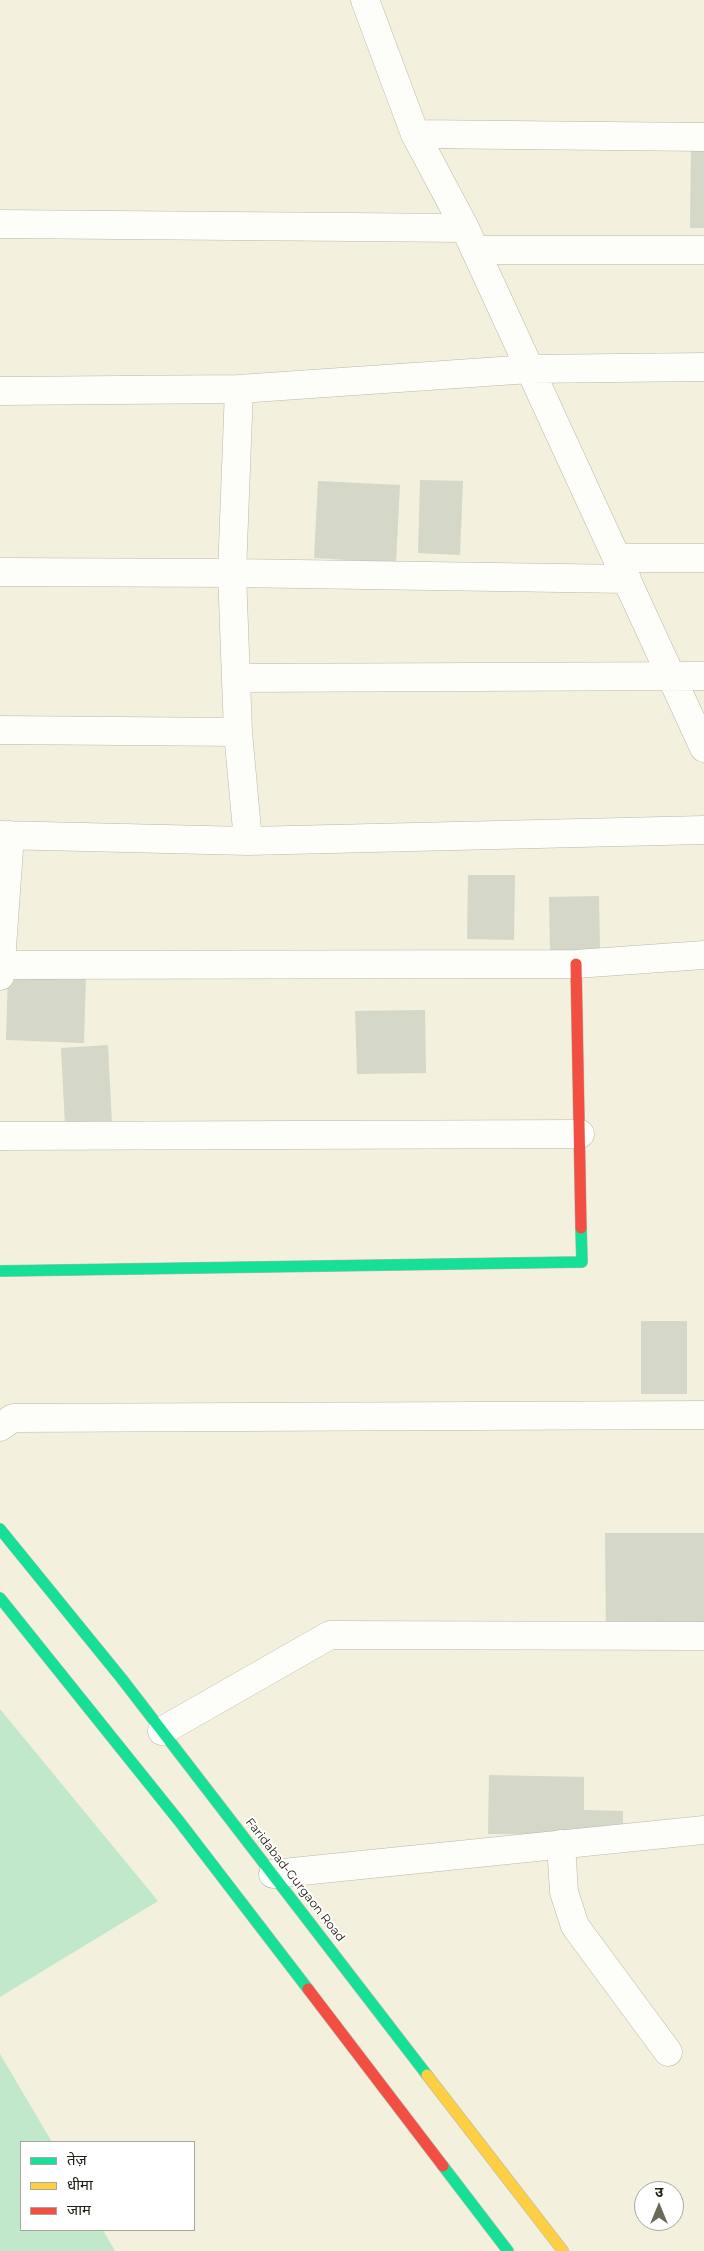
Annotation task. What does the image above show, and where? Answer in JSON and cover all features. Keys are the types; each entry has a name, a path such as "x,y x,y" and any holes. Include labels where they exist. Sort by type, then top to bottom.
{"main road":[{"path":"0,1271 582,1262 576,964"},
{"name":"Faridabad-Gurgaon Road","path":"0,1529 122,1679 563,2251"},
{"path":"0,1598 179,1821 508,2251"}],"street":[{"path":"365,0 415,134 470,239 704,748"},
{"path":"415,134 704,137"},
{"path":"0,224 470,239 704,250"},
{"path":"0,391 239,389 530,369 704,367"},
{"path":"239,389 232,573 238,732 248,841"},
{"path":"0,572 232,573 622,568 704,558"},
{"path":"237,678 704,676"},
{"path":"0,730 238,732"},
{"path":"704,830 248,841 5,835 0,969 576,964 704,955"},
{"path":"0,1136 580,1134"},
{"path":"0,1427 13,1418 704,1415"},
{"path":"162,1731 330,1635 704,1636"},
{"path":"273,1874 704,1830"},
{"path":"562,1844 564,1892 575,1926 668,2052"}],"shaded area":[{"path":"0,1709 158,1901 0,1997"},
{"path":"0,2054 51,2141 20,2141 20,2231 104,2231 115,2251 0,2251"}],"building":[{"path":"691,143 704,144 704,228 690,228"},
{"path":"420,480 463,481 460,555 418,553"},
{"path":"318,481 400,485 396,563 314,558"},
{"path":"468,875 515,875 514,940 467,939"},
{"path":"599,896 600,950 550,952 549,897"},
{"path":"8,972 86,975 84,1043 6,1040"},
{"path":"425,1010 426,1073 357,1074 355,1011"},
{"path":"108,1045 112,1124 65,1126 61,1048"},
{"path":"641,1321 687,1321 687,1394 641,1394"},
{"path":"605,1533 704,1533 704,1635 606,1635"},
{"path":"489,1775 584,1777 584,1810 623,1811 623,1835 488,1834"}],"traffic: fast":[{"path":"0,1271 582,1262 581,1228"},
{"path":"0,1529 122,1679 427,2075"},
{"path":"0,1598 179,1821 308,1989"},
{"path":"443,2166 508,2251"}],"traffic: slow":[{"path":"427,2075 563,2251"}],"traffic: jam":[{"path":"576,964 581,1228"},
{"path":"308,1989 443,2166"}]}
